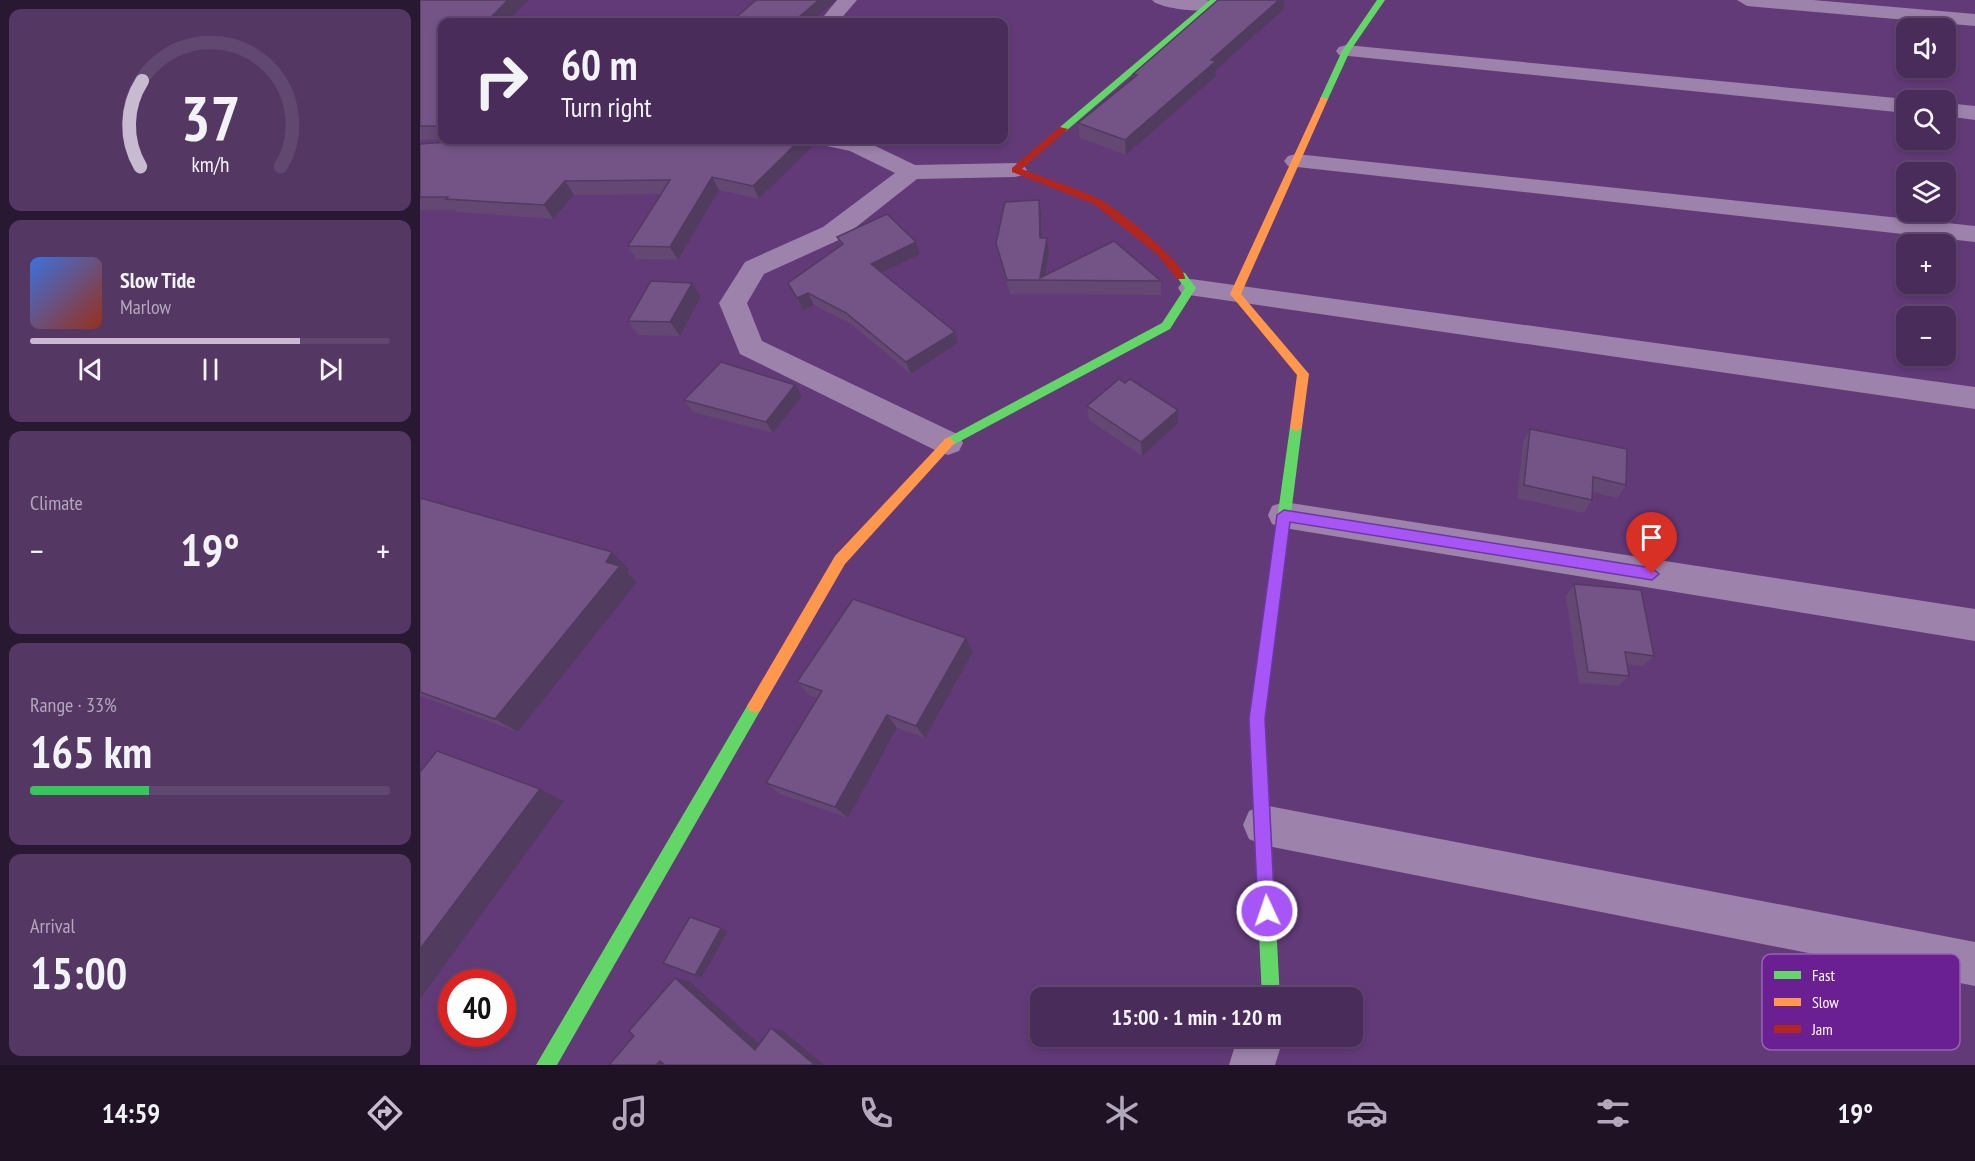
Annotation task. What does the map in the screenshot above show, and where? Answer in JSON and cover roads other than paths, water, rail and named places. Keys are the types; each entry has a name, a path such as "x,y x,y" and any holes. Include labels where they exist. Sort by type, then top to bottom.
{"street":[{"path":"831,18 847,0"},
{"path":"1162,0 1212,3"},
{"path":"1235,294 1346,51 1382,0"},
{"path":"1747,0 1975,20"},
{"path":"1015,170 1212,3"},
{"path":"1346,51 1896,105"},
{"path":"1956,111 1975,113"},
{"path":"848,144 857,146 910,172 1015,170 1098,201 1162,253 1191,288 1975,398"},
{"path":"1296,160 1975,234"},
{"path":"910,172 832,233 754,268 733,303 750,347 948,443"},
{"path":"546,1065 840,560 948,443 1166,326 1191,288"},
{"path":"1235,294 1302,374 1257,719 1270,987"},
{"path":"1284,515 1975,625"},
{"path":"1263,825 1924,954"},
{"path":"1960,961 1975,964"},
{"path":"1252,1065 1258,1047"}]}
